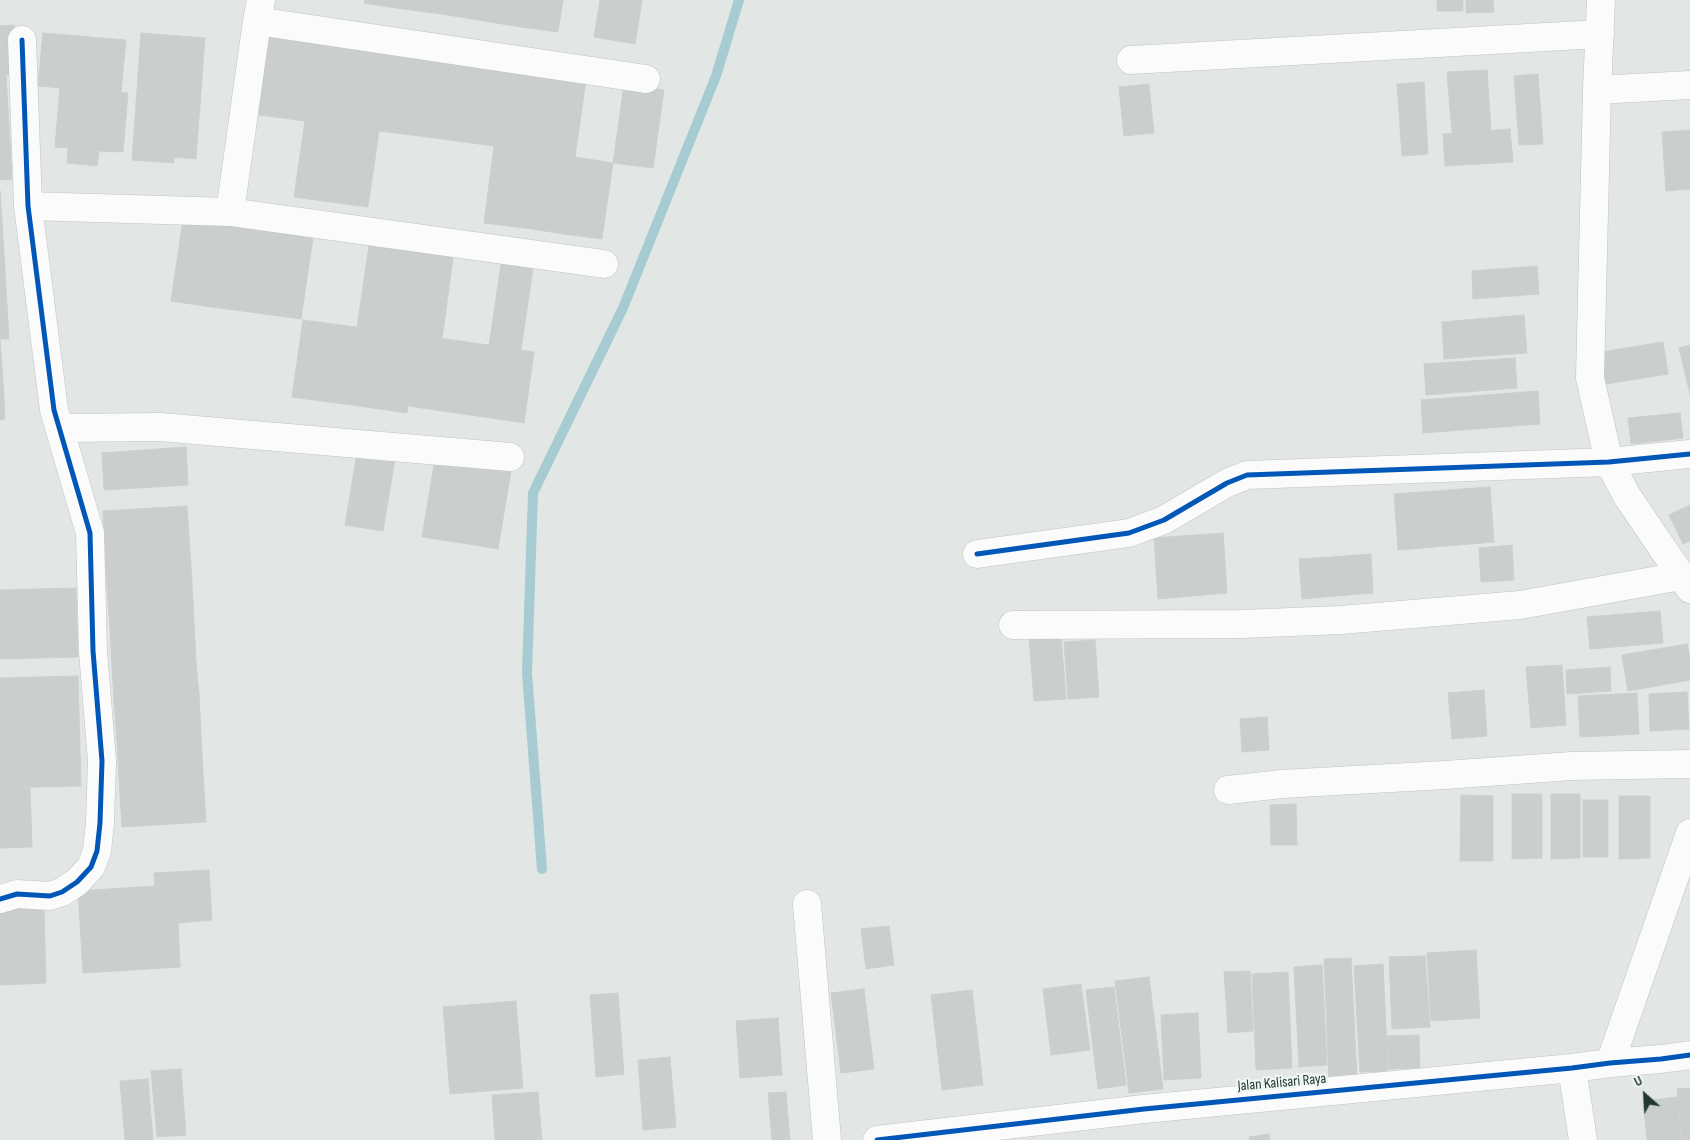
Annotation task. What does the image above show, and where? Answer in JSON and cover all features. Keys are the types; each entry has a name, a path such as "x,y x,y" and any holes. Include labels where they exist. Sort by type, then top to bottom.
{"street":[{"path":"1013,625 1242,624 1341,620 1520,605 1685,583 1627,496 1609,462 1590,378 1601,0"},
{"path":"230,212 259,11 646,79"},
{"path":"1131,60 1600,34"},
{"path":"0,899 16,894 50,896 62,892 77,882 91,867 97,851 100,824 102,760 93,651 90,533 54,410 28,206 22,40"},
{"path":"1597,90 1690,85"},
{"path":"28,206 230,212 604,264"},
{"path":"60,428 160,427 510,457"},
{"path":"977,554 1129,533 1164,520 1227,483 1247,475 1609,462 1690,454"},
{"path":"1228,790 1282,784 1572,766 1690,764"},
{"path":"1610,1063 1690,832"},
{"path":"807,904 827,1140"},
{"name":"Jalan Kalisari Raya","path":"877,1140 1144,1109 1610,1063 1661,1060 1690,1055"},
{"path":"1572,1068 1583,1140"}],"building":[{"path":"365,0 404,0 403,9 364,3"},
{"path":"404,0 444,0 442,14 403,9"},
{"path":"444,0 487,0 484,21 442,14"},
{"path":"487,0 525,0 521,27 484,21"},
{"path":"525,0 563,0 558,32 521,27"},
{"path":"600,0 642,0 635,44 594,37"},
{"path":"1437,0 1463,0 1463,11 1437,11"},
{"path":"1466,0 1493,0 1494,12 1466,13"},
{"path":"14,25 17,74 0,75 0,26"},
{"path":"43,33 126,40 121,93 38,86"},
{"path":"141,33 205,38 196,159 174,157 174,163 132,160"},
{"path":"263,36 316,43 305,121 252,114"},
{"path":"316,43 352,48 341,126 305,121"},
{"path":"352,48 390,53 379,131 341,126"},
{"path":"390,53 430,59 419,136 379,131"},
{"path":"430,59 505,69 494,146 419,136"},
{"path":"505,69 546,74 535,152 494,146"},
{"path":"1487,70 1491,130 1452,133 1447,72"},
{"path":"6,74 10,142 0,142 0,75"},
{"path":"546,74 586,80 575,157 535,152"},
{"path":"1538,74 1543,144 1519,145 1514,76"},
{"path":"1424,82 1428,154 1402,156 1397,84"},
{"path":"1149,84 1154,133 1124,136 1119,87"},
{"path":"624,85 664,90 653,168 613,163"},
{"path":"60,87 128,93 123,152 99,151 97,166 67,163 68,148 55,147"},
{"path":"305,121 341,126 330,202 294,197"},
{"path":"341,126 379,131 368,207 330,202"},
{"path":"1510,129 1513,162 1445,166 1443,134"},
{"path":"1690,130 1690,189 1666,191 1662,132"},
{"path":"0,142 10,142 12,179 0,180"},
{"path":"494,146 535,152 525,228 484,223"},
{"path":"535,152 575,157 564,234 525,228"},
{"path":"575,157 613,163 602,239 564,234"},
{"path":"0,191 2,221 0,221"},
{"path":"184,213 224,219 211,307 171,301"},
{"path":"224,219 263,224 250,312 211,307"},
{"path":"0,221 2,221 5,270 0,271"},
{"path":"263,224 314,231 301,319 250,312"},
{"path":"370,239 413,245 400,333 357,327"},
{"path":"413,245 454,251 442,339 400,333"},
{"path":"502,257 534,262 521,350 489,346"},
{"path":"1537,266 1539,294 1473,299 1472,271"},
{"path":"5,270 7,305 0,306 0,271"},
{"path":"7,305 9,339 0,339 0,306"},
{"path":"1524,315 1527,353 1444,359 1442,322"},
{"path":"303,320 340,325 329,402 292,397"},
{"path":"340,325 377,330 366,407 329,402"},
{"path":"377,330 418,335 407,413 366,407"},
{"path":"418,335 453,340 443,411 408,406"},
{"path":"0,339 3,382 0,383"},
{"path":"453,340 495,346 484,417 443,411"},
{"path":"1663,342 1668,374 1606,384 1601,352"},
{"path":"1690,345 1690,394 1679,348"},
{"path":"495,346 534,352 524,423 484,417"},
{"path":"1515,358 1517,388 1426,395 1424,364"},
{"path":"3,382 5,419 0,420 0,383"},
{"path":"1538,391 1540,424 1423,433 1421,400"},
{"path":"1680,413 1683,438 1631,444 1628,418"},
{"path":"186,447 188,485 104,490 102,453"},
{"path":"358,447 396,453 383,531 345,525"},
{"path":"435,459 469,464 456,542 422,537"},
{"path":"469,464 511,471 498,549 456,542"},
{"path":"1490,487 1494,542 1398,550 1394,494"},
{"path":"1690,505 1690,541 1683,544 1669,515"},
{"path":"187,506 192,582 107,588 103,511"},
{"path":"1223,533 1227,593 1158,599 1154,538"},
{"path":"1512,545 1514,580 1481,582 1479,548"},
{"path":"1371,554 1373,593 1336,596 1333,557"},
{"path":"1333,557 1336,596 1302,599 1299,559"},
{"path":"192,582 194,622 110,628 107,588"},
{"path":"76,588 78,657 0,659 0,590"},
{"path":"1660,611 1663,643 1590,649 1587,617"},
{"path":"194,622 196,662 112,667 110,628"},
{"path":"1061,635 1066,699 1034,701 1029,638"},
{"path":"1095,640 1099,697 1068,699 1064,642"},
{"path":"1687,644 1690,658 1690,680 1628,691 1622,655"},
{"path":"196,662 199,695 114,701 112,667"},
{"path":"1562,665 1566,725 1531,728 1526,667"},
{"path":"1610,667 1611,691 1567,694 1566,670"},
{"path":"78,676 79,712 0,714 0,678"},
{"path":"1484,690 1487,736 1452,739 1448,693"},
{"path":"1687,692 1689,729 1650,731 1649,694"},
{"path":"1637,693 1639,734 1580,737 1578,696"},
{"path":"199,695 201,736 117,742 114,701"},
{"path":"79,712 81,786 0,788 0,714"},
{"path":"1267,717 1269,750 1242,752 1240,719"},
{"path":"201,736 203,773 119,779 117,742"},
{"path":"203,773 206,822 122,827 119,779"},
{"path":"0,788 30,788 32,847 0,848"},
{"path":"1512,794 1542,794 1542,858 1512,859"},
{"path":"1551,794 1580,794 1580,858 1551,859"},
{"path":"1461,795 1493,796 1493,861 1460,861"},
{"path":"1619,796 1650,796 1650,858 1619,859"},
{"path":"1583,800 1608,800 1608,857 1583,857"},
{"path":"1296,804 1297,845 1271,845 1270,805"},
{"path":"209,870 212,920 178,923 180,967 83,973 78,891 155,886 154,873"},
{"path":"44,908 46,983 0,985 0,909"},
{"path":"889,926 894,965 866,969 861,929"},
{"path":"1476,950 1480,1018 1431,1021 1427,953"},
{"path":"1425,956 1430,1027 1392,1029 1389,957"},
{"path":"1351,958 1357,1078 1329,1080 1324,959"},
{"path":"1383,964 1388,1071 1360,1072 1354,966"},
{"path":"1322,965 1327,1065 1299,1067 1294,967"},
{"path":"1250,971 1253,1031 1228,1033 1224,972"},
{"path":"1288,972 1292,1068 1256,1070 1252,974"},
{"path":"1149,977 1163,1089 1129,1093 1115,981"},
{"path":"1081,984 1090,1050 1051,1055 1043,989"},
{"path":"1114,987 1126,1085 1098,1089 1086,990"},
{"path":"864,989 874,1069 841,1073 831,993"},
{"path":"972,990 983,1085 942,1090 931,995"},
{"path":"618,993 624,1074 596,1077 590,995"},
{"path":"516,1001 523,1088 450,1094 443,1007"},
{"path":"1198,1013 1201,1078 1164,1080 1161,1015"},
{"path":"778,1018 782,1075 767,1076 763,1019"},
{"path":"763,1019 767,1076 740,1078 736,1021"},
{"path":"1419,1035 1420,1068 1389,1069 1387,1036"},
{"path":"670,1057 676,1127 643,1130 638,1060"},
{"path":"181,1069 186,1135 157,1137 151,1071"},
{"path":"148,1079 153,1140 125,1140 120,1081"},
{"path":"1690,1088 1690,1140 1682,1140 1677,1089"},
{"path":"538,1092 542,1140 495,1140 492,1095"},
{"path":"786,1092 790,1140 772,1140 768,1093"},
{"path":"1677,1097 1681,1140 1647,1140 1643,1101"},
{"path":"1269,1134 1270,1140 1250,1140 1249,1137"}],"waterway":[{"path":"542,869 527,673 533,493 623,308 716,76 739,0"}],"cycle path":[{"path":"0,899 17,894 50,896 62,892 77,882 91,867 97,851 100,823 102,761 93,651 90,533 54,410 28,206 22,40"},
{"path":"977,554 1129,533 1164,520 1227,483 1247,475 1609,462 1690,454"},
{"path":"877,1140 1144,1109 1690,1055"}]}
